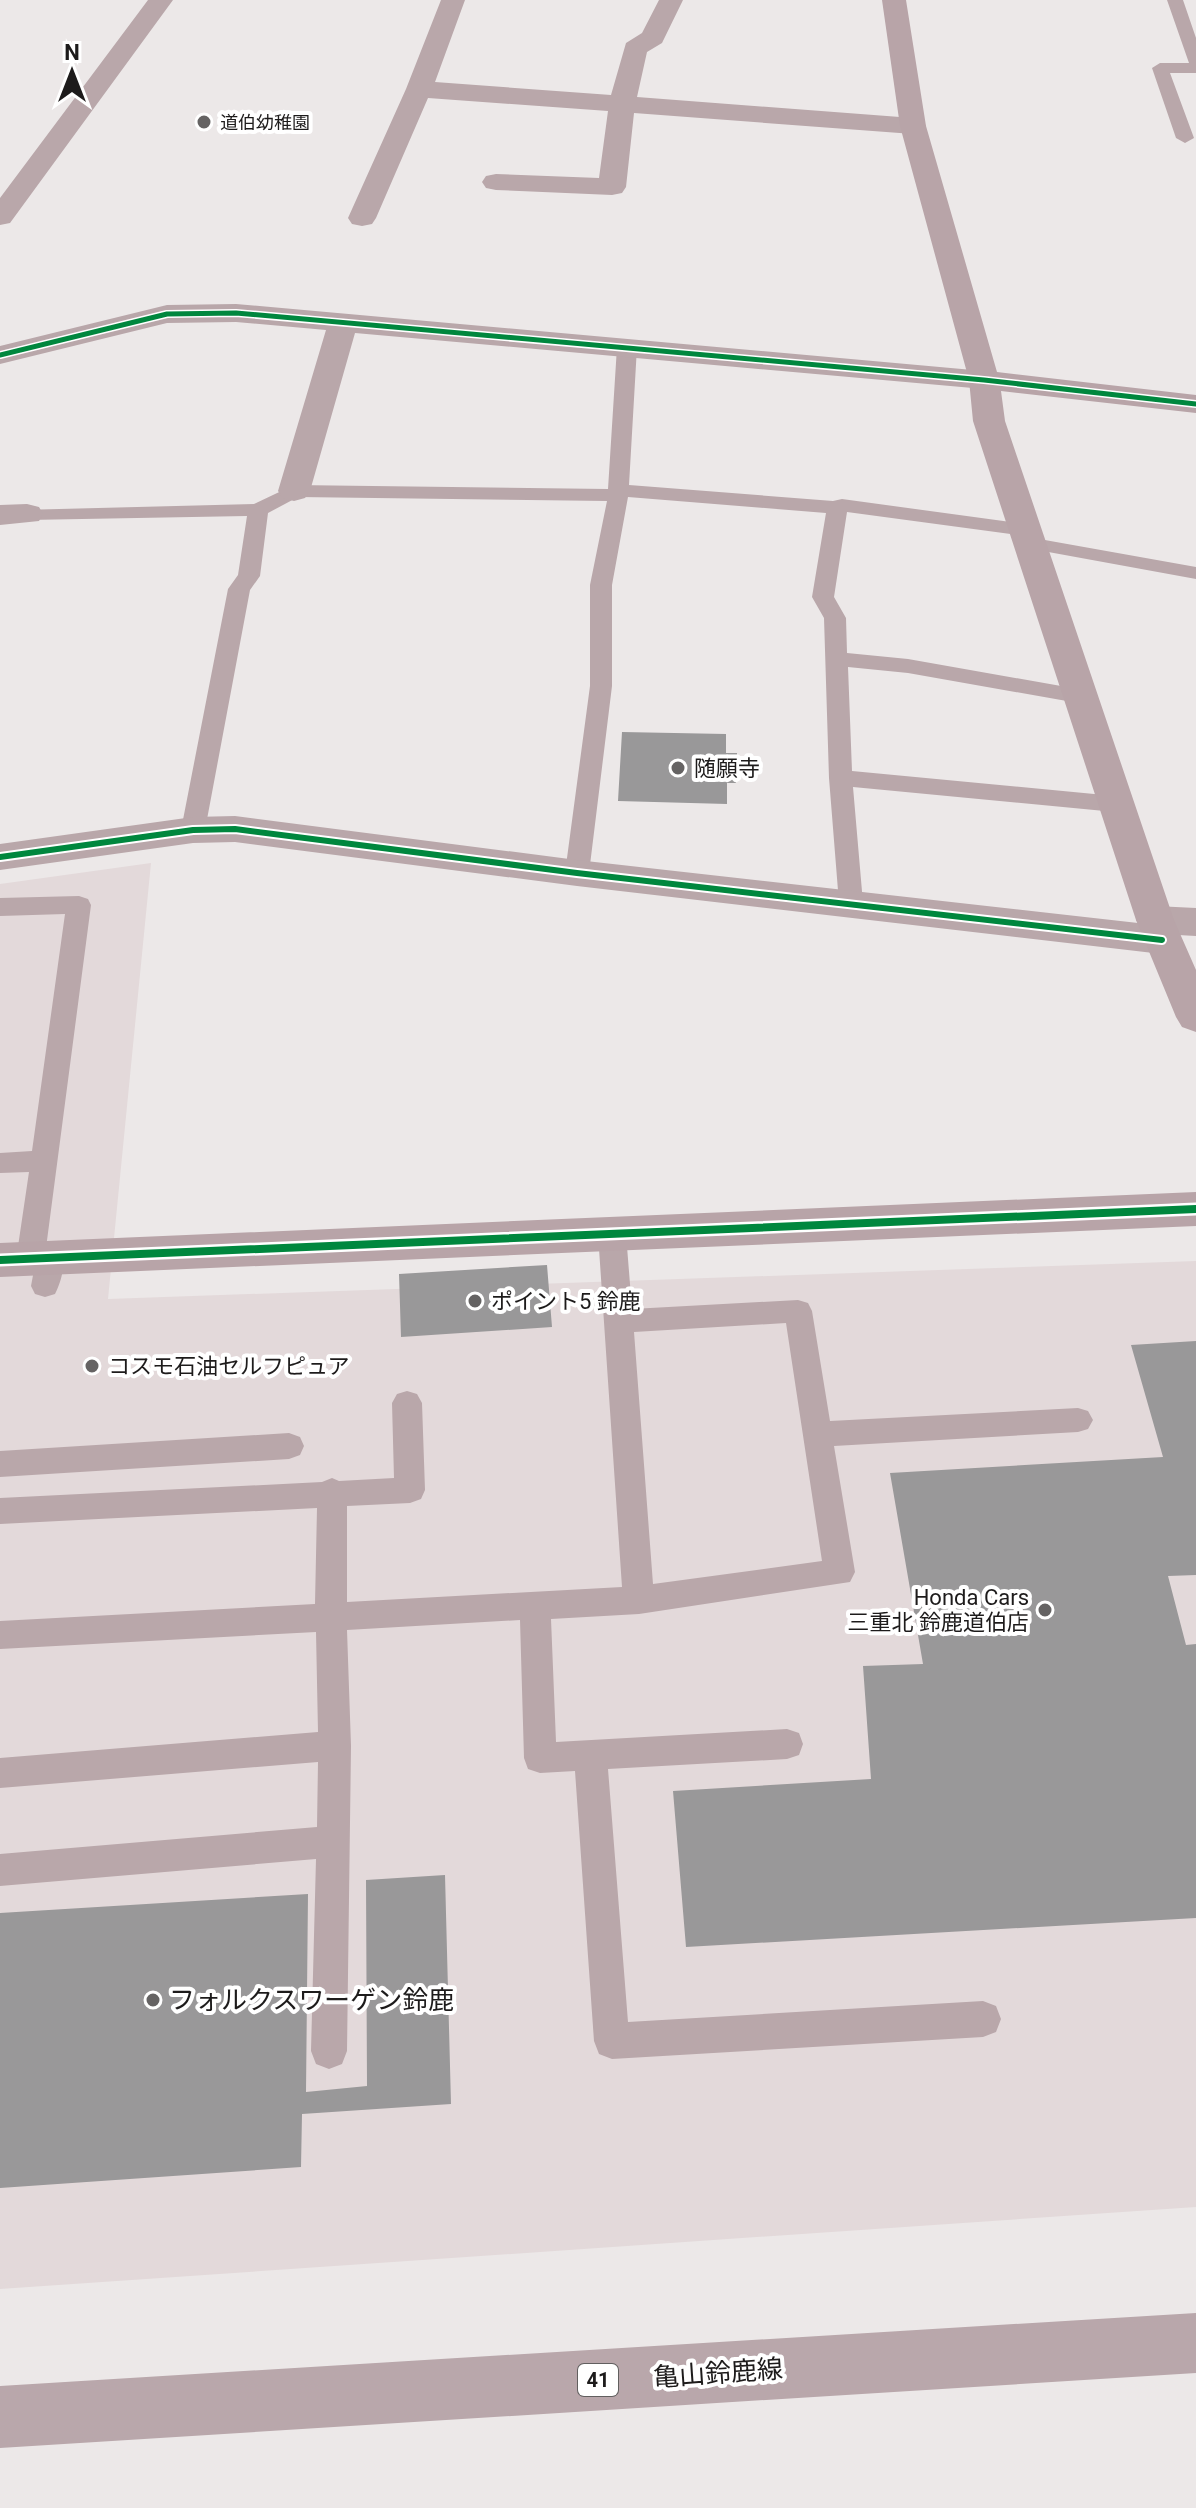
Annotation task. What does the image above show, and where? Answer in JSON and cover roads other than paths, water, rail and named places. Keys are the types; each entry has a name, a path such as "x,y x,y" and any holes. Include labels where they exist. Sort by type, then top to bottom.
{"main road":[{"name":"亀山鈴鹿線","path":"0,2417 1196,2343"}],"street":[{"path":"0,217 161,0"},
{"path":"362,218 419,89 453,0"},
{"path":"496,182 612,187 635,48 653,38 671,0"},
{"path":"894,0 913,126 984,380 989,421 1158,930 1196,1017"},
{"path":"419,89 913,126"},
{"path":"0,355 167,314 236,313 984,380 1196,404"},
{"path":"294,491 343,322"},
{"path":"0,857 193,830 235,829 577,873 851,903 1158,930 1196,922"},
{"path":"31,1266 612,1234 1196,1209"}],"lane":[{"path":"1175,0 1196,61"},
{"path":"1185,138 1160,68 1196,68"},
{"path":"577,873 601,686 601,585 619,492 627,347"},
{"path":"14,514 258,510 294,491 619,492 837,508 842,505 1026,537 1196,573"},
{"path":"837,508 823,597 835,618 841,778 851,903"},
{"path":"193,830 239,589 249,576 258,510"},
{"path":"836,659 908,666 1078,696"},
{"path":"841,778 1115,804"},
{"path":"0,907 79,905 31,1266"},
{"path":"0,1163 43,1161"},
{"path":"612,1234 639,1600"},
{"path":"0,1635 639,1600 839,1572 798,1311 619,1321"},
{"path":"0,1511 332,1491 410,1490 407,1403"},
{"path":"818,1434 1078,1420"},
{"path":"0,1464 289,1446"},
{"path":"329,2051 335,1746 331,1615 332,1491"},
{"path":"535,1605 540,1758 787,1744"},
{"path":"0,1773 335,1746"},
{"path":"590,1755 612,2041 983,2019"},
{"path":"0,1870 332,1842"}],"place":[{"name":"道伯幼稚園","path":"204,122"},
{"name":"随願寺","path":"678,768"},
{"name":"ポイント5 鈴鹿","path":"475,1301"},
{"name":"コスモ石油セルフピュア","path":"92,1366"},
{"name":"Honda Cars 三重北 鈴鹿道伯店","path":"1045,1610"},
{"name":"フォルクスワーゲン鈴鹿","path":"153,2000"}]}
